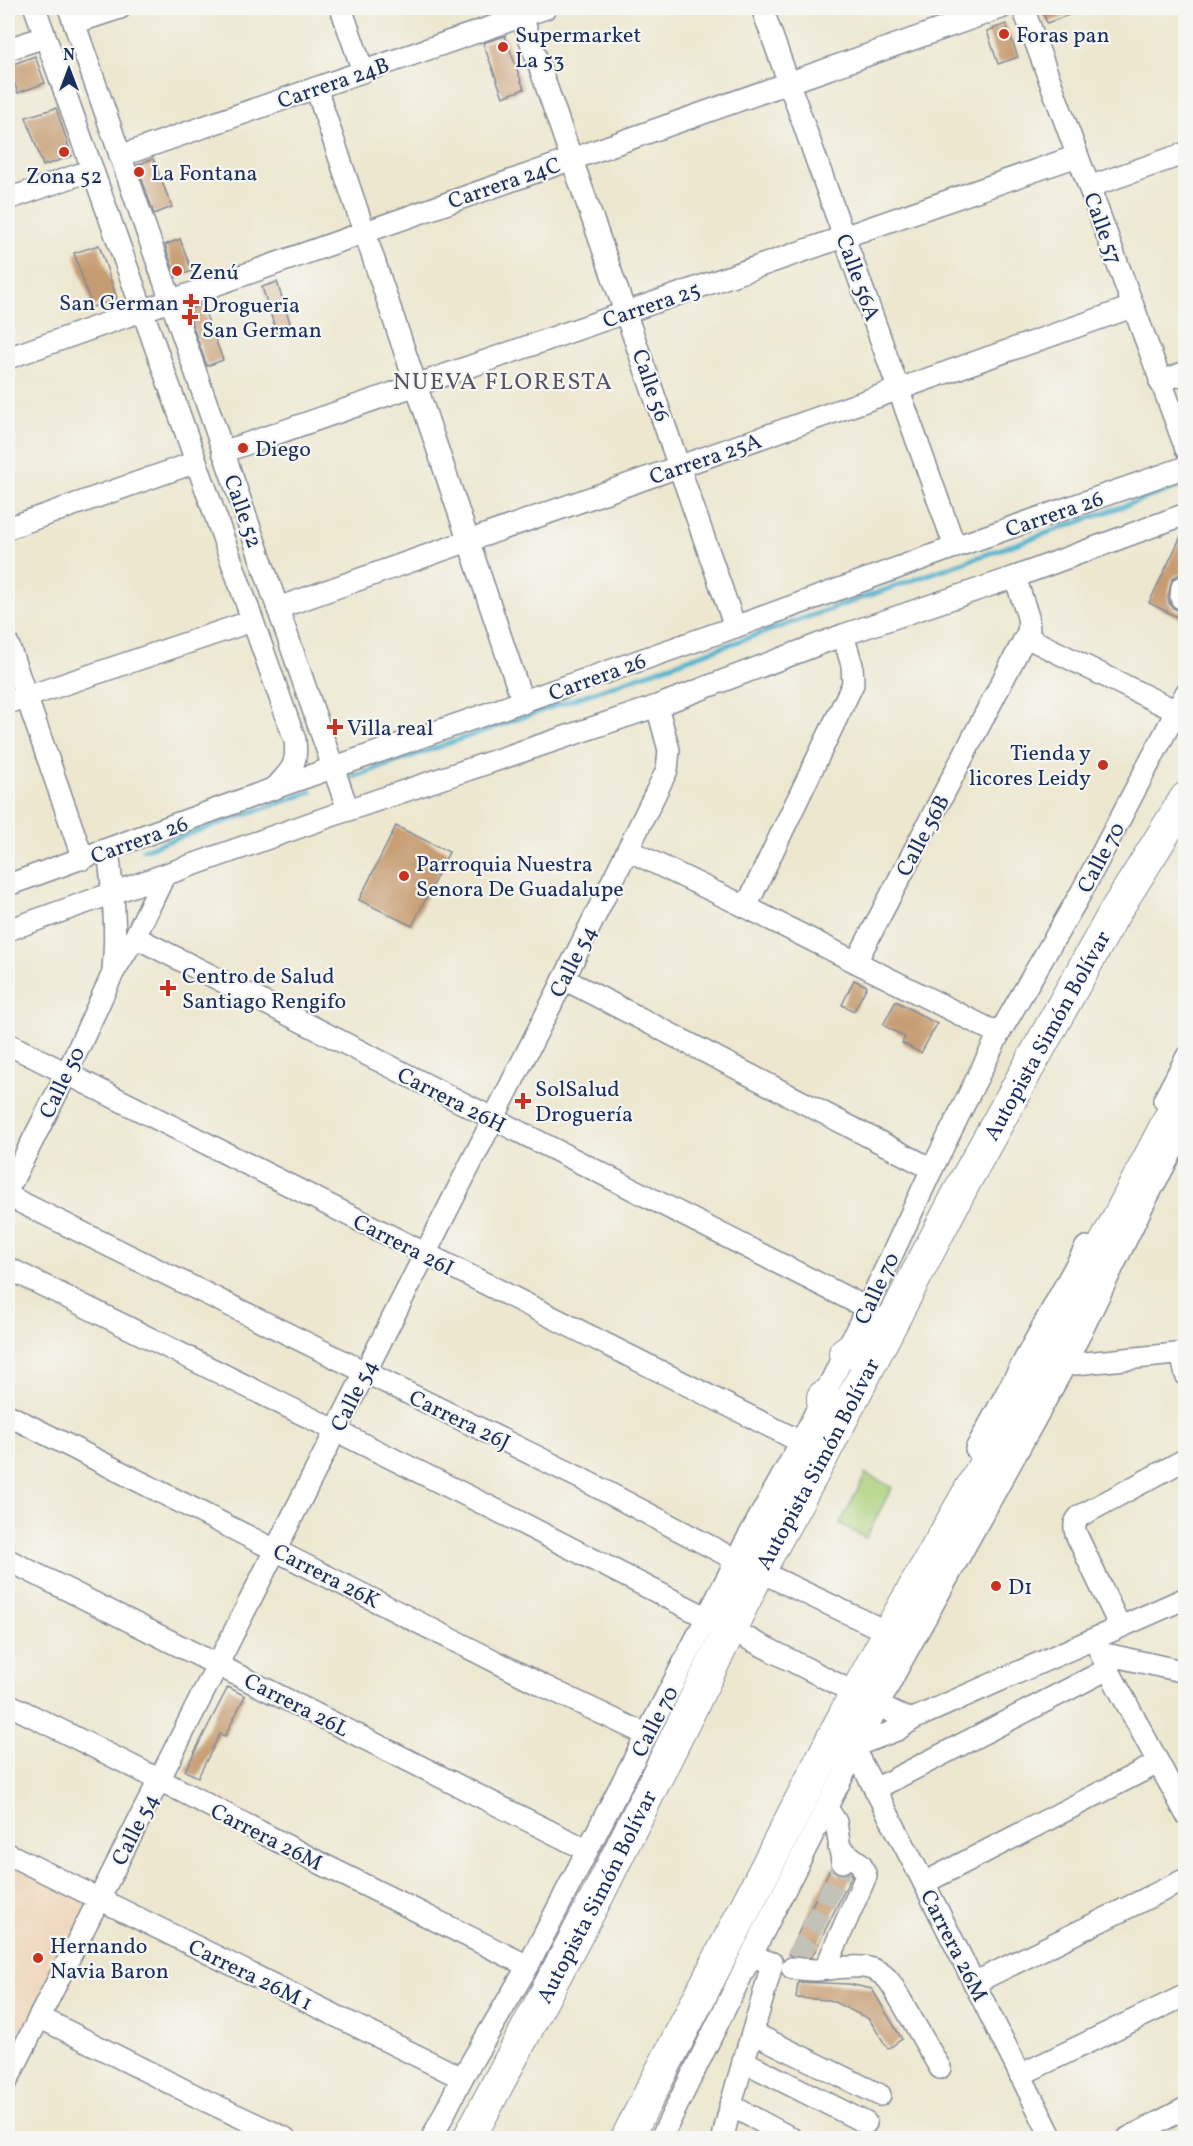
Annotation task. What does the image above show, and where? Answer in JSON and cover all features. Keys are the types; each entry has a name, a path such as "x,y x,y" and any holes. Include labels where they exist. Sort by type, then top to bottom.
{"highway":[{"name":"Autopista Simón Bolívar","path":"469,2139 598,1893 725,1626 881,1312 964,1183 1116,910 1185,798"},
{"path":"627,2139 655,2081 893,1634 1136,1200 1185,1087"},
{"path":"845,1353 881,1312"},
{"path":"812,1448 823,1397"}],"street":[{"name":"Calle 52","path":"35,8 295,740 297,758 275,789"},
{"path":"71,15 120,8"},
{"path":"341,8 363,71"},
{"name":"Carrera 24B","path":"120,156 316,88 521,12 546,8"},
{"name":"Calle 56A","path":"762,8 955,547"},
{"name":"Carrera 24C","path":"8,358 1001,8"},
{"name":"Calle 57","path":"1023,8 1185,448"},
{"name":"Calle 56","path":"521,12 735,627"},
{"name":"Calle 52","path":"71,15 348,810"},
{"path":"8,50 45,37"},
{"path":"316,88 523,703"},
{"path":"1089,187 1185,153"},
{"name":"Carrera 25","path":"224,452 1077,156"},
{"path":"8,199 92,170"},
{"name":"Carrera 25A","path":"278,608 1132,307"},
{"path":"1161,382 1185,372"},
{"path":"8,528 196,462"},
{"name":"Carrera 26","path":"8,885 1185,467"},
{"name":"Carrera 26","path":"8,930 348,810 657,706 843,636 1182,522"},
{"name":"Calle 56B","path":"856,962 1029,630 1028,617 1015,577"},
{"path":"17,700 252,621"},
{"path":"746,907 853,684 852,664 843,636"},
{"path":"1026,637 1181,702"},
{"path":"8,644 17,700 83,859"},
{"name":"Calle 70","path":"881,1312 932,1169 999,1034 1082,891 1181,702"},
{"name":"Calle 54","path":"8,2079 564,979 667,770 669,759 667,742 657,706"},
{"path":"755,1569 835,1461 1047,1060 1185,825"},
{"name":"Calle 50","path":"108,850 116,929 113,973"},
{"path":"628,850 999,1034"},
{"name":"Calle 50","path":"8,1189 67,1073 113,973 135,937 164,876"},
{"name":"Carrera 26H","path":"135,937 492,1119 881,1312"},
{"path":"564,979 932,1169"},
{"name":"Carrera 26I","path":"8,1044 812,1448"},
{"path":"893,1634 1185,1058"},
{"path":"893,1634 1065,1365 1136,1200 1185,1126"},
{"name":"Carrera 26J","path":"8,1197 580,1478 755,1569 893,1634"},
{"path":"8,1268 903,1717 913,1719"},
{"name":"Calle 70","path":"823,1397 845,1353"},
{"path":"1065,1365 1183,1354 1185,1375"},
{"name":"Carrera 26K","path":"8,1415 647,1736"},
{"path":"1120,1627 1074,1527 1080,1516 1185,1459"},
{"name":"Carrera 26L","path":"8,1560 587,1850"},
{"path":"875,1789 1101,1654 1120,1627 1185,1598"},
{"path":"485,2139 627,1868 725,1626"},
{"name":"Calle 70","path":"432,2139 462,2078 528,1965 647,1736 725,1626"},
{"path":"1101,1654 1158,1763 1180,1796 1185,1814"},
{"path":"858,1748 897,1730 913,1719 1101,1654 1185,1672"},
{"path":"661,2139 751,1956 858,1748 860,1695"},
{"path":"614,2139 644,2076 860,1695"},
{"name":"Carrera 26M","path":"8,1704 322,1864 528,1965"},
{"name":"Carrera 26M","path":"858,1748 875,1789 1052,2139"},
{"path":"924,1883 1158,1763"},
{"path":"825,1969 866,1876 861,1864 841,1857 836,1822 827,1808"},
{"name":"Carrera 26M 1","path":"8,1854 462,2078"},
{"path":"974,1983 1185,1879"},
{"path":"751,1956 825,1969 855,1965 883,1973 892,1984 940,2068"},
{"path":"723,2139 730,2105 753,2033 787,1963"},
{"path":"1020,2075 1185,1995"},
{"path":"39,2017 285,2139"},
{"path":"753,2033 880,2095"},
{"path":"743,2061 866,2123"},
{"path":"655,2081 683,2094"},
{"path":"730,2105 790,2139"},
{"path":"1128,2139 1185,2108"}],"shaded area":[{"name":"Hernando Navia Baron","path":"8,1854 99,1899 8,2079"}],"green space":[{"path":"866,1474 892,1487 866,1538 840,1524"}],"building":[{"path":"1041,8 1085,8 1085,9 1047,23"},
{"path":"1006,24 1018,57 998,64 987,31"},
{"path":"505,36 524,89 503,97 483,43"},
{"path":"35,56 45,83 18,93 8,66"},
{"path":"56,108 72,156 43,166 26,117"},
{"path":"153,159 172,207 154,214 137,165"},
{"path":"180,239 192,271 176,277 165,245"},
{"path":"99,245 117,299 92,307 74,253"},
{"path":"277,282 292,329 277,334 262,287"},
{"path":"202,304 223,360 207,366 187,310"},
{"path":"1185,528 1185,575 1177,575 1172,579 1168,597 1173,608 1179,611 1185,610 1185,621 1149,603"},
{"name":"Parroquia Nuestra Senora De Guadalupe","path":"396,826 449,852 412,926 359,900"},
{"path":"854,980 867,986 854,1011 842,1005"},
{"path":"896,1001 937,1024 921,1053 902,1043 905,1037 883,1025"},
{"path":"228,1687 245,1696 225,1736 220,1734 198,1777 185,1771"},
{"path":"831,1867 838,1874 850,1872 852,1875 812,1957 792,1956 788,1954"},
{"path":"798,1982 849,1984 872,1989 902,2039 888,2049 869,2019 830,2000 796,1998"}],"waterway":[{"path":"353,777 1186,484"},
{"path":"143,850 311,792"}],"tunnel":[{"path":"797,1958 843,1865"}],"place":[{"name":"Foras pan","path":"1004,34"},
{"name":"Supermarket La 53","path":"503,47"},
{"name":"Zona 52","path":"64,152"},
{"name":"La Fontana","path":"139,172"},
{"name":"Zenú","path":"177,271"},
{"name":"San German","path":"191,302"},
{"name":"Droguerīa San German","path":"190,317"},
{"name":"Diego","path":"243,448"},
{"name":"Villa real","path":"335,727"},
{"name":"Tienda y licores Leidy","path":"1103,765"},
{"name":"Parroquia Nuestra Senora De Guadalupe","path":"404,876"},
{"name":"Centro de Salud Santiago Rengifo","path":"168,988"},
{"name":"SolSalud Droguería","path":"523,1101"},
{"name":"D1","path":"996,1586"},
{"name":"Hernando Navia Baron","path":"38,1958"}],"district":[{"name":"NUEVA FLORESTA","path":"503,381"}]}
